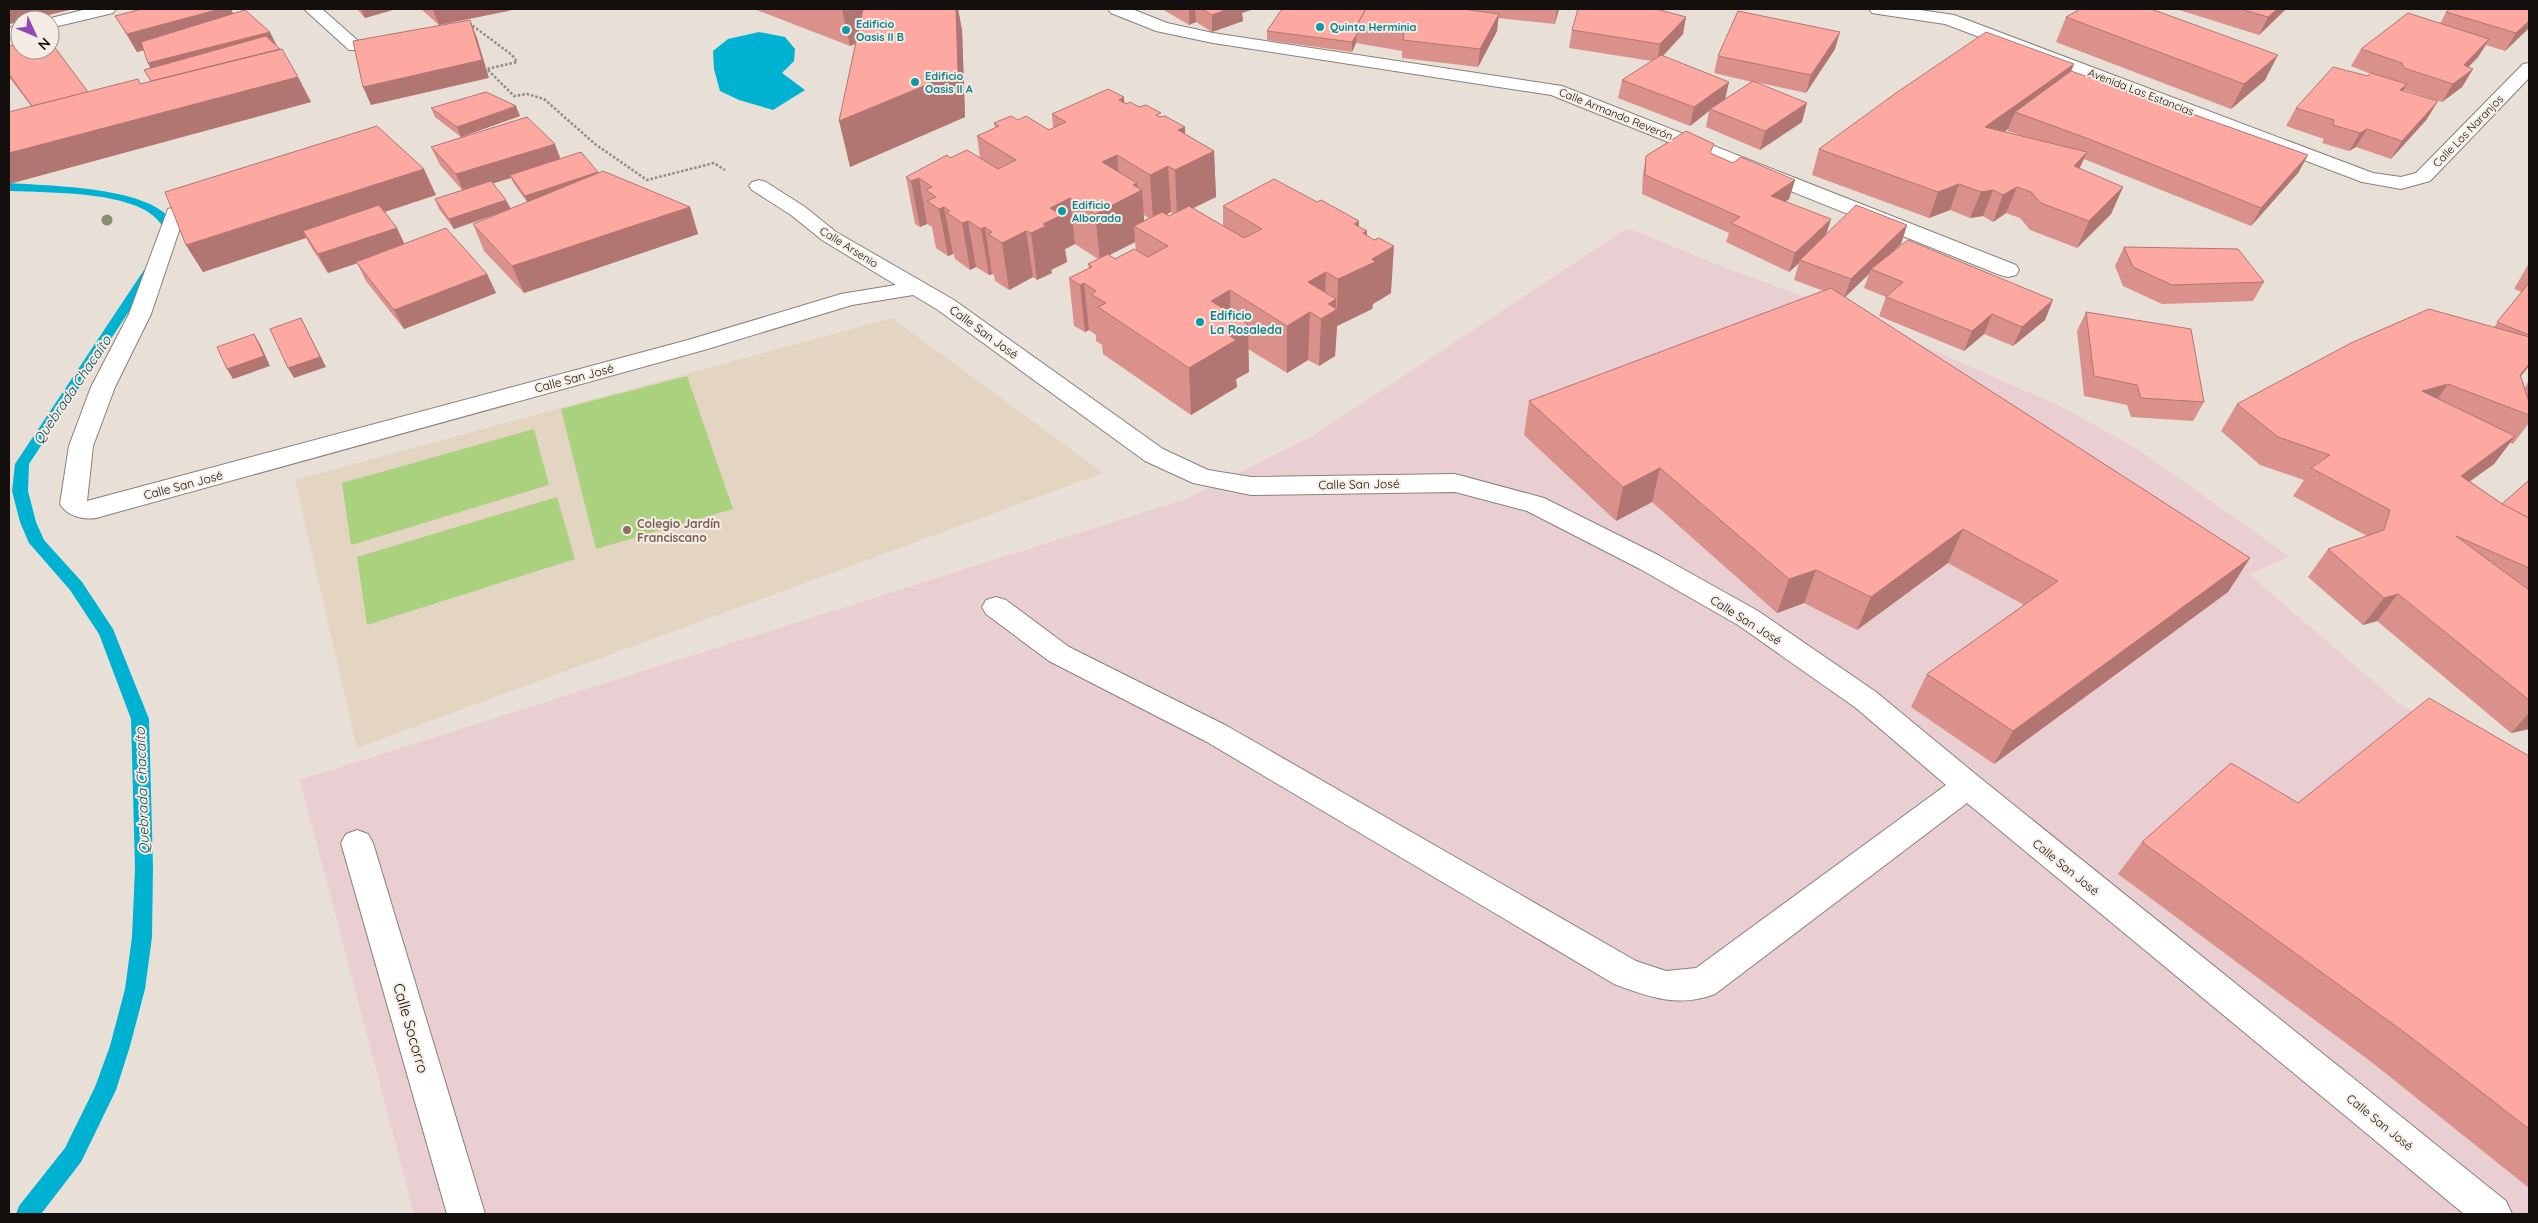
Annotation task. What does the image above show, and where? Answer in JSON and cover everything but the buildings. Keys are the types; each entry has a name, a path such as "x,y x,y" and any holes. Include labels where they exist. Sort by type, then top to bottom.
{"street":[{"path":"60,21 107,9"},
{"path":"312,9 355,46"},
{"name":"Calle Armando Reverón","path":"1117,9 1162,27 1213,38 1555,90 2008,270"},
{"name":"Avenida Las Estancias","path":"1878,9 1948,19 2369,178 2402,183"},
{"path":"1948,19 1964,9"},
{"name":"Calle Los Naranjos","path":"2402,183 2424,177 2529,68"},
{"name":"Calle Arsenio","path":"759,186 798,211 829,236 916,288"},
{"name":"Calle San José","path":"175,214 140,314 103,387 81,446 73,504 86,511 696,344 848,299 916,288 946,305 1154,455 1202,477 1251,486 1455,483 1535,504 1649,562 1748,618 1866,700 1968,786 2493,1214"},
{"path":"996,607 1060,654 1217,734 1626,973 1666,986 1703,982 1968,786"},
{"name":"Calle Socorro","path":"357,842 466,1214"}],"path":[{"path":"468,21 512,55 518,62 487,69 514,96 527,94 544,99 595,144 647,180 714,162 727,172 759,186"}],"shaded area":[{"path":"1627,228 1726,268 1847,312 2062,407 2139,450 2290,557 2249,574 2398,703 2529,779 2529,1214 414,1214 300,780 1186,499 1313,436"},
{"name":"Colegio Jardín Franciscano","path":"892,318 1103,473 357,748 295,480"}],"green space":[{"path":"687,376 733,509 596,549 561,409"},
{"path":"534,429 549,485 351,545 342,483"},
{"path":"557,497 575,559 367,625 357,557"}],"water":[{"path":"759,32 785,37 795,49 794,61 782,73 805,90 773,110 739,100 720,91 714,69 713,51 728,39"}],"waterway":[{"name":"Quebrada Chacaíto","path":"9,187 83,192 123,198 139,203 151,208 168,225 169,240"},
{"name":"Quebrada Chacaíto","path":"27,1214 73,1155 105,1090 120,1046 135,989 142,937 144,868 140,719 107,633 76,586 37,543 28,522 20,491 22,464 152,267"}],"place":[{"name":"Quinta Herminia","path":"1320,27"},
{"name":"Edificio Oasis II B","path":"846,30"},
{"name":"Edificio Oasis II A","path":"915,82"},
{"name":"Edificio Alborada","path":"1062,211"},
{"name":"Edificio La Rosaleda","path":"1200,322"},
{"name":"Colegio Jardín Franciscano","path":"627,530"}]}
